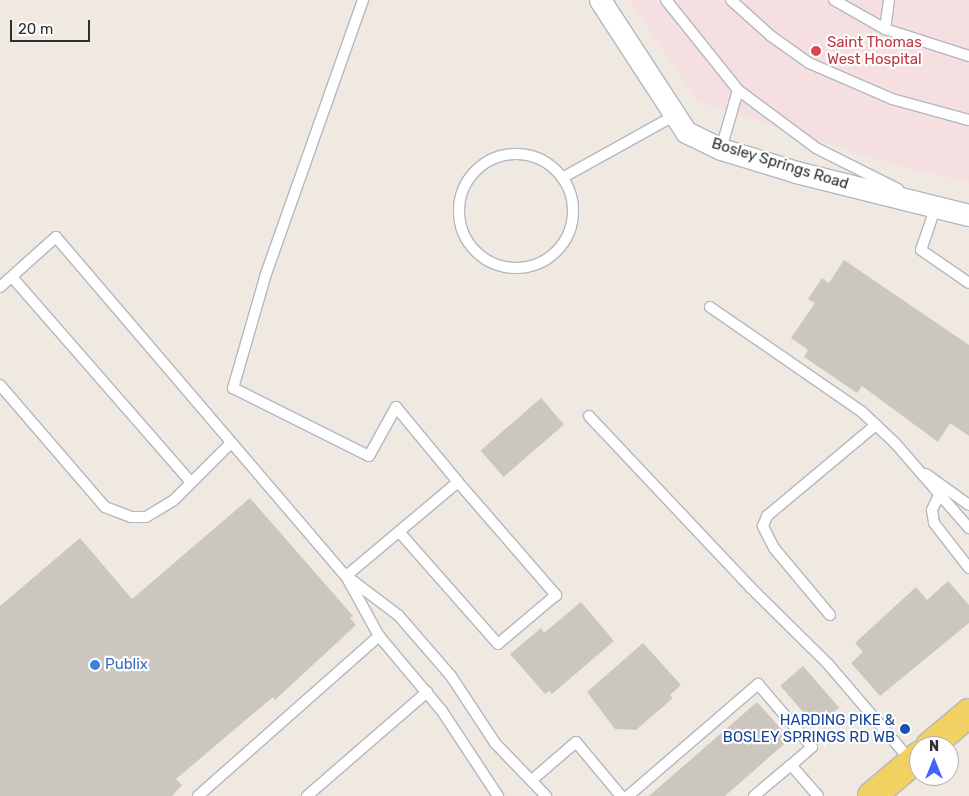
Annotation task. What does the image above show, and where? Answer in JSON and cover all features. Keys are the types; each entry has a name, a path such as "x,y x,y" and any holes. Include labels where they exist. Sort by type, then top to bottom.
{"main road":[{"path":"942,736 969,713"},
{"path":"872,796 909,764"}],"street":[{"name":"Bosley Springs Road","path":"600,0 686,132 721,149 969,215"}],"lane":[{"path":"363,0 266,274 233,388 369,456 396,407 556,596 498,644 400,533"},
{"path":"666,0 738,90 816,148 938,207 921,250 969,283"},
{"path":"731,0 771,36 809,63 892,99 969,120"},
{"path":"834,0 885,29 969,56"},
{"path":"885,29 888,0"},
{"path":"721,149 738,90"},
{"path":"562,178 674,116"},
{"path":"509,155 528,156 546,163 562,178 572,200 572,221 565,239 546,260 528,266 508,267 485,259 471,246 460,222 460,205 470,177 486,163 509,155"},
{"path":"0,287 56,237 346,576 379,636 427,692 498,796"},
{"path":"12,277 191,482"},
{"path":"710,307 861,411 876,424 914,465 969,528"},
{"path":"0,385 105,507 131,517 146,517 173,501 231,443"},
{"path":"589,416 750,587 909,743"},
{"path":"830,615 774,548 763,526 772,512 876,424"},
{"path":"914,465 969,505"},
{"path":"346,576 400,533 458,482"},
{"path":"939,495 932,510 934,523 969,568"},
{"path":"346,576 399,616 451,676 495,743 546,796"},
{"path":"198,796 379,636"},
{"path":"628,796 758,684 812,747 754,796"},
{"path":"307,796 427,692"},
{"path":"532,780 576,742 621,796"},
{"path":"791,765 818,796"}],"shaded area":[{"name":"Saint Thomas West Hospital","path":"629,0 969,0 969,182 896,165 698,102"}],"building":[{"path":"844,260 969,345 969,436 950,423 938,442 862,386 857,393 804,357 808,350 791,338 815,303 808,299 822,278 829,283"},
{"path":"541,398 564,424 504,477 481,450"},
{"name":"Publix","path":"250,498 353,616 350,618 356,625 275,700 273,697 176,779 182,785 172,796 0,796 0,606 80,538 132,599"},
{"path":"948,581 969,605 969,623 880,696 851,663 863,652 855,643 916,587 927,600"},
{"path":"581,602 614,641 552,694 549,691 545,694 510,654 541,628 544,633"},
{"path":"643,643 681,685 670,695 673,698 636,730 615,729 587,692"},
{"path":"803,666 839,708 816,727 780,686"},
{"path":"757,702 790,739 725,796 649,796"}],"place":[{"name":"Saint Thomas West Hospital","path":"816,51"},
{"name":"Publix","path":"95,665"},
{"name":"HARDING PIKE & BOSLEY SPRINGS RD WB","path":"905,729"}]}
